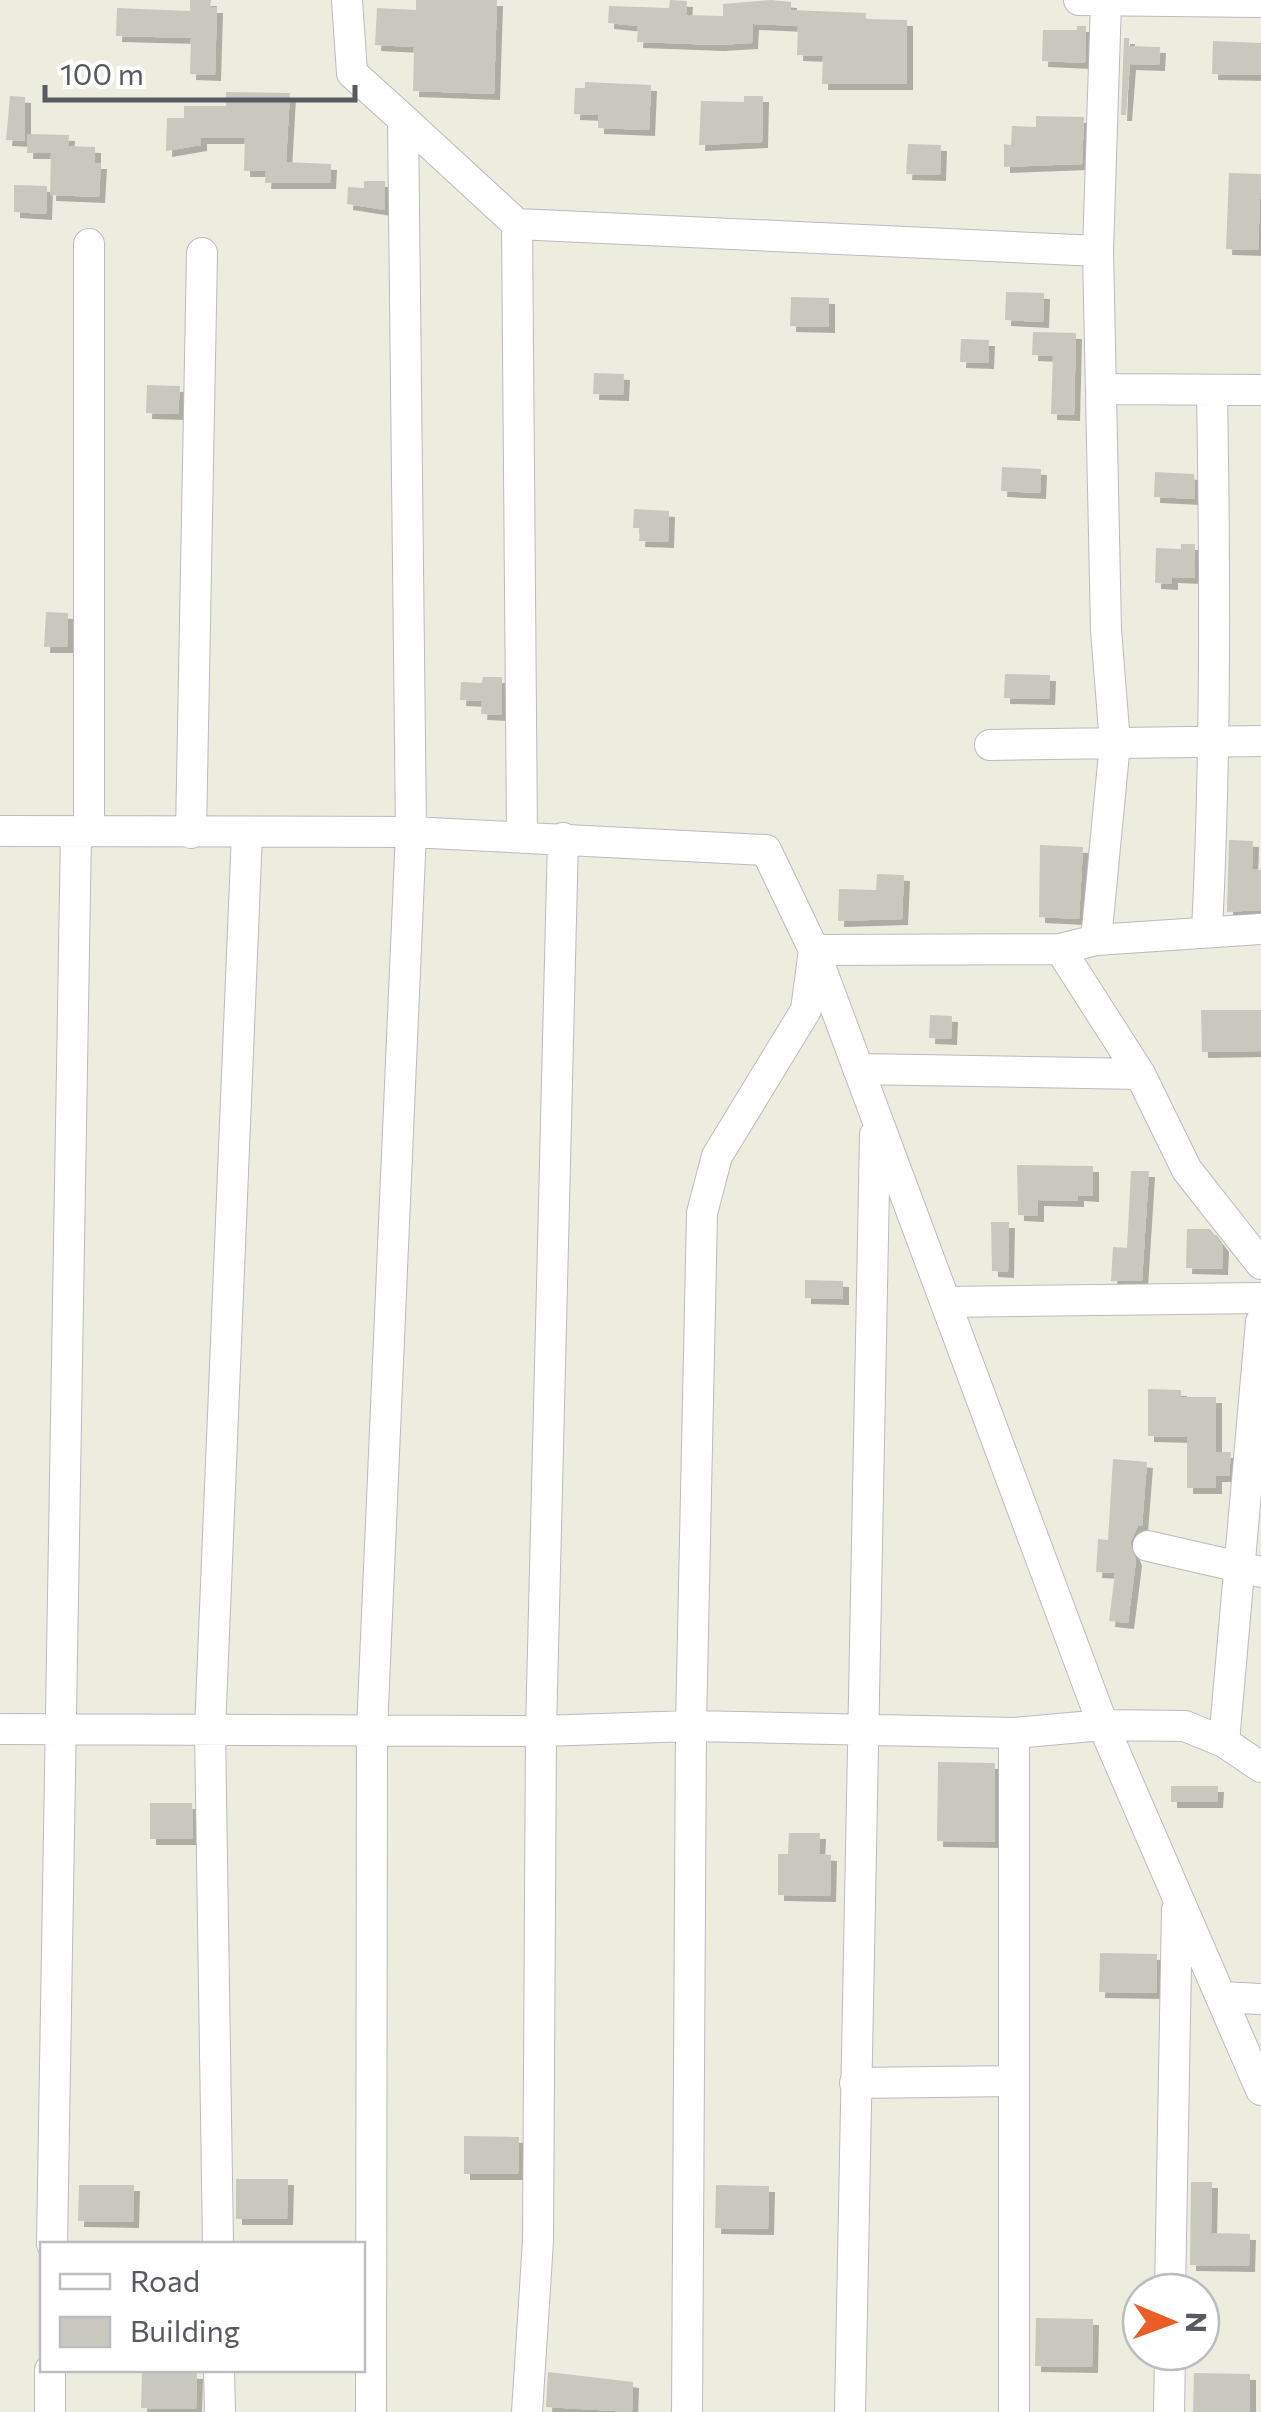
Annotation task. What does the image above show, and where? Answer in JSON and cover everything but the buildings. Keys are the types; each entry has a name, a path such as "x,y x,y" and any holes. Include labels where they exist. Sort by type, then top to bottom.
{"street":[{"path":"348,0 352,73 516,224 1098,251"},
{"path":"1080,0 1261,2"},
{"path":"1096,940 1115,743 1106,630 1104,389 1098,251 1106,1"},
{"path":"371,2412 372,1730 411,832 403,119"},
{"path":"516,224 522,836"},
{"path":"52,2242 58,1730 82,832 89,244"},
{"path":"191,833 202,253"},
{"path":"1104,389 1261,390"},
{"path":"1207,931 1217,742 1210,677 1215,576 1212,390"},
{"path":"990,745 1261,741"},
{"path":"0,831 411,832 766,850 814,950 1103,1725 1261,2090"},
{"path":"218,2242 210,1730 248,834"},
{"path":"527,2412 538,2241 541,1731 563,838"},
{"path":"814,950 1060,949 1096,940 1261,929"},
{"path":"1060,949 1140,1074 1187,1170 1261,1264"},
{"path":"687,2412 690,1726 702,1212 717,1156 806,1010 814,950"},
{"path":"858,1069 1140,1074"},
{"path":"850,2412 876,1118"},
{"path":"946,1302 1261,1298"},
{"path":"1224,1742 1250,1569 1261,1322"},
{"path":"1148,1546 1250,1569"},
{"path":"0,1729 541,1731 690,1726 1014,1733 1103,1725 1184,1726 1224,1742 1261,1767"},
{"path":"1014,1733 1014,2412"},
{"path":"1170,2272 1178,1898"},
{"path":"1222,1997 1261,1999"},
{"path":"855,2083 1014,2081"},
{"path":"50,2372 50,2412"},
{"path":"220,2372 220,2412"},
{"path":"1169,2412 1170,2372"}]}
